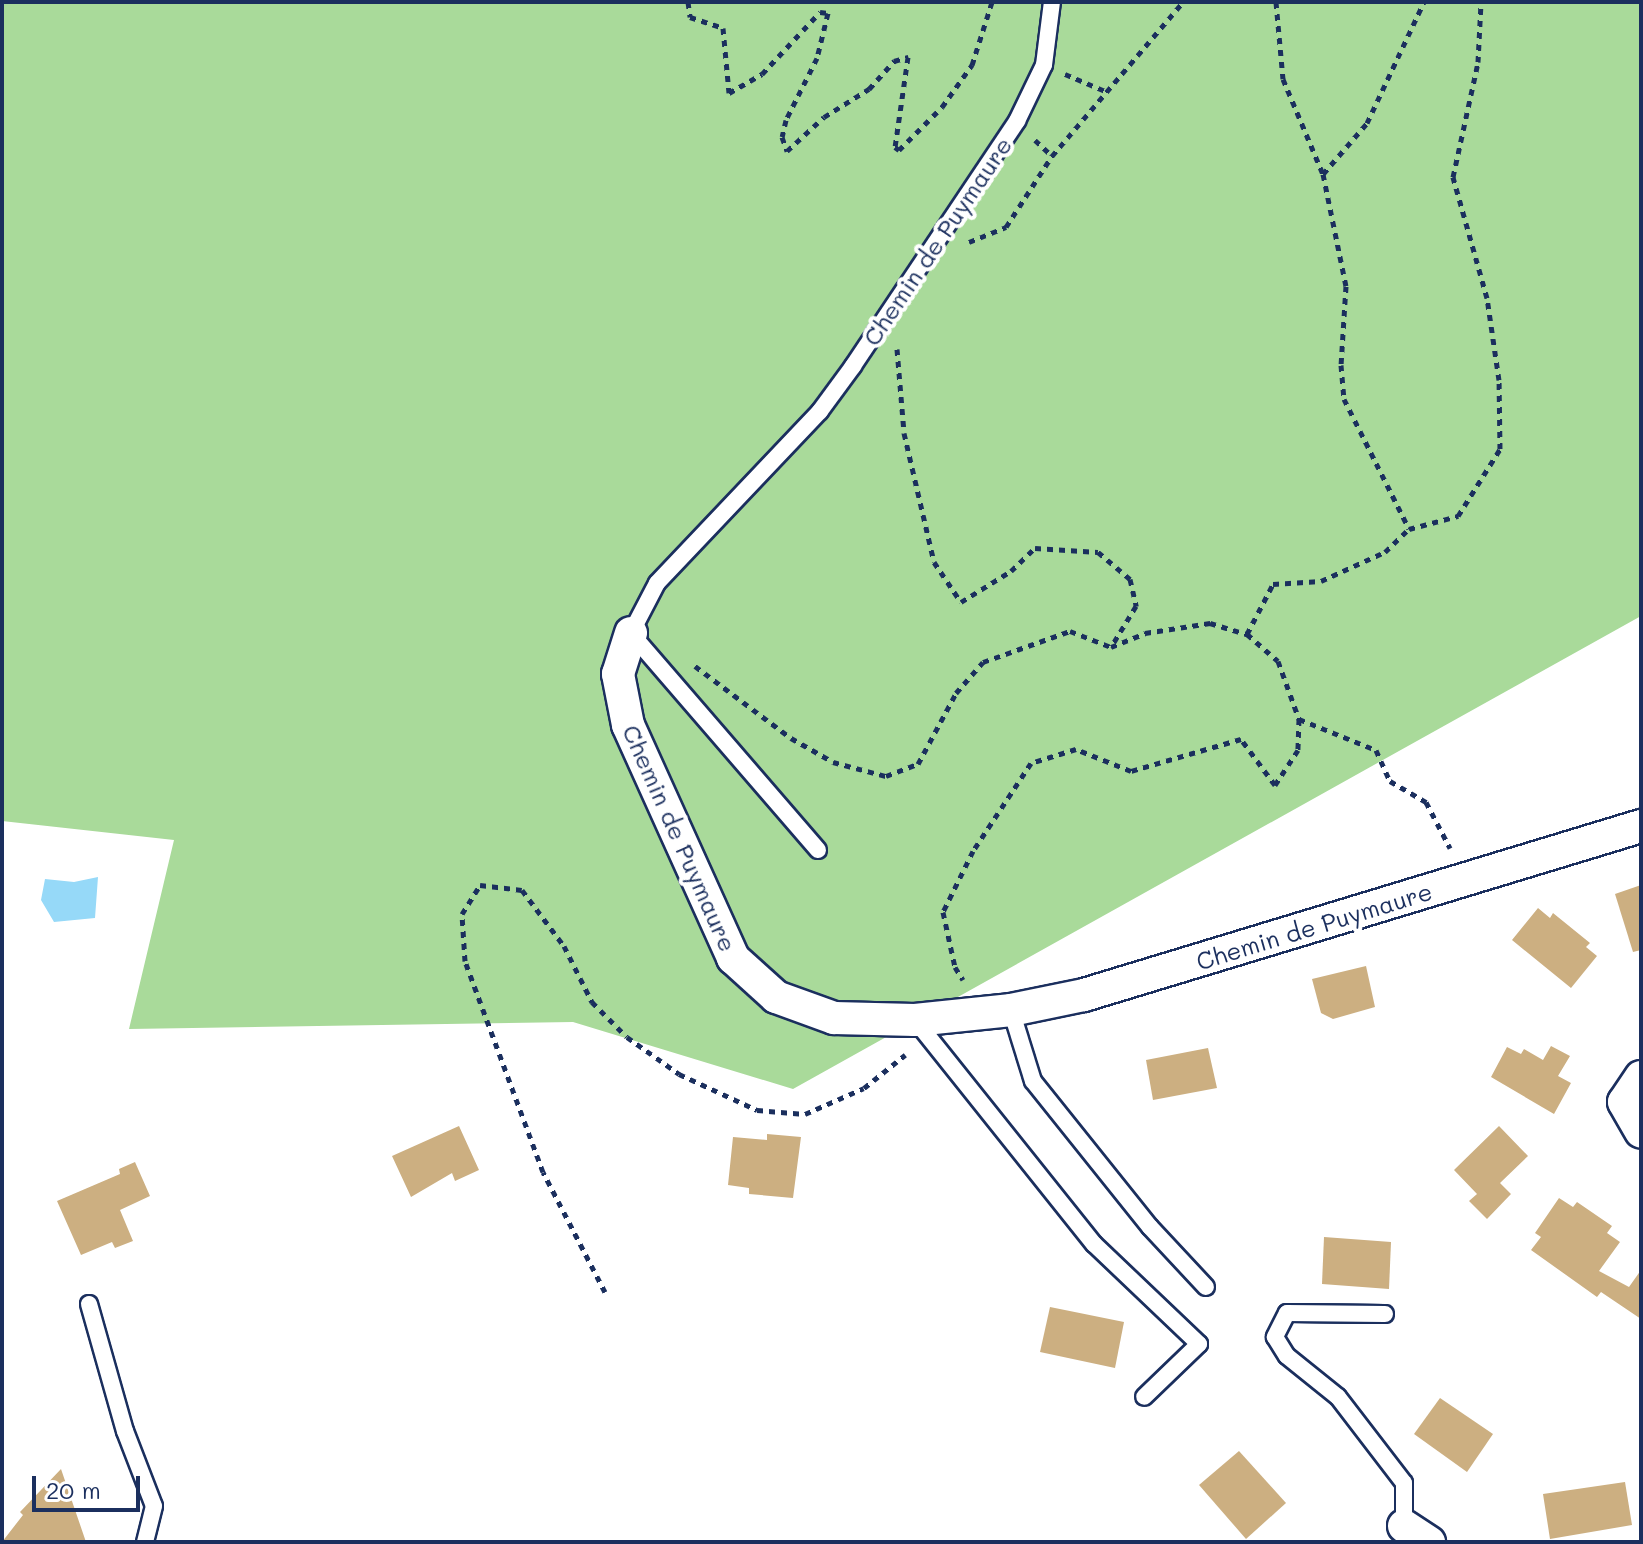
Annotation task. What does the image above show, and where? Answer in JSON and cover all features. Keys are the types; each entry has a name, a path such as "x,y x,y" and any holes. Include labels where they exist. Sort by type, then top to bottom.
{"street":[{"name":"Chemin de Puymaure","path":"642,644 618,674 628,725 733,958 755,981 798,1009 834,1018 915,1020 998,1012 1243,950 1641,826"},
{"path":"1641,1077 1624,1102 1641,1132"}],"lane":[{"name":"Chemin de Puymaure","path":"642,644 657,583 820,411 1017,121 1044,65 1052,2"},
{"path":"642,644 818,850"},
{"path":"998,1012 1033,1081 1150,1227 1206,1287"},
{"path":"915,1020 1094,1244 1199,1344 1144,1397"},
{"path":"89,1304 125,1431 154,1506 147,1541"},
{"path":"1385,1314 1287,1313 1275,1337 1287,1356 1338,1397 1404,1483 1416,1534"}],"path":[{"path":"688,2 690,17 723,28 729,93 762,74 820,12 828,13 817,58 786,120 782,137 787,151 824,117 869,89 899,57 908,57 895,147 899,150 942,107 972,65 992,2"},
{"path":"920,262 1006,227 1052,156 1183,2"},
{"path":"1276,2 1283,79 1323,174 1346,286 1341,365 1344,399 1409,529"},
{"path":"1323,174 1367,123 1424,2"},
{"path":"1247,634 1273,584 1321,581 1385,552 1409,529 1458,516 1500,449 1499,380 1487,298 1453,177 1478,62 1481,2"},
{"path":"1044,65 1105,91"},
{"path":"893,300 901,419 934,562 961,602 1011,571 1035,548 1098,552 1130,579 1136,606 1111,647"},
{"path":"642,644 698,667 722,682 733,700 833,762 886,776 918,764 956,693 983,662 1070,631 1111,647 1145,633 1210,623 1247,634 1278,661 1299,719 1298,750 1275,785 1241,739 1131,771 1076,749 1031,763 973,851 943,912 955,967 998,1012"},
{"path":"1299,719 1376,750 1390,781 1426,802 1457,861 1451,884"},
{"path":"605,1292 543,1172 465,961 462,914 480,885 522,890 564,946 592,1002 627,1037 679,1074 757,1110 805,1114 864,1088 908,1053"}],"green space":[{"path":"2,2 1641,2 1641,616 793,1089 573,1022 129,1029 174,840 2,821"}],"water":[{"path":"98,877 95,918 54,922 41,900 45,879 74,882"}],"building":[{"path":"1641,885 1641,950 1633,952 1615,894"},
{"path":"1538,908 1550,918 1553,913 1590,943 1586,947 1597,956 1571,988 1512,940"},
{"path":"1366,966 1375,1007 1333,1019 1321,1013 1312,979"},
{"path":"1551,1046 1570,1056 1558,1076 1571,1083 1554,1114 1491,1077 1507,1047 1521,1054 1524,1049 1543,1060"},
{"path":"1208,1048 1217,1088 1153,1100 1146,1060"},
{"path":"459,1126 479,1170 455,1181 452,1173 411,1197 392,1156"},
{"path":"1499,1126 1528,1156 1500,1183 1511,1194 1487,1219 1469,1201 1477,1194 1454,1170"},
{"path":"767,1134 801,1137 793,1198 749,1194 749,1188 728,1185 733,1137 767,1140"},
{"path":"135,1162 150,1196 120,1210 133,1241 115,1248 112,1242 81,1255 57,1201 120,1174 119,1169"},
{"path":"1559,1198 1573,1207 1577,1202 1612,1226 1607,1233 1620,1242 1599,1271 1629,1287 1641,1270 1641,1319 1601,1292 1597,1297 1531,1250 1541,1237 1535,1233"},
{"path":"1324,1237 1391,1242 1389,1289 1322,1284"},
{"path":"1050,1307 1124,1322 1115,1368 1040,1352"},
{"path":"1440,1398 1493,1434 1467,1472 1414,1434"},
{"path":"1239,1451 1286,1503 1246,1539 1199,1485"},
{"path":"61,1469 86,1542 2,1542 23,1515 20,1512"},
{"path":"1625,1482 1632,1525 1550,1539 1543,1494"}]}
